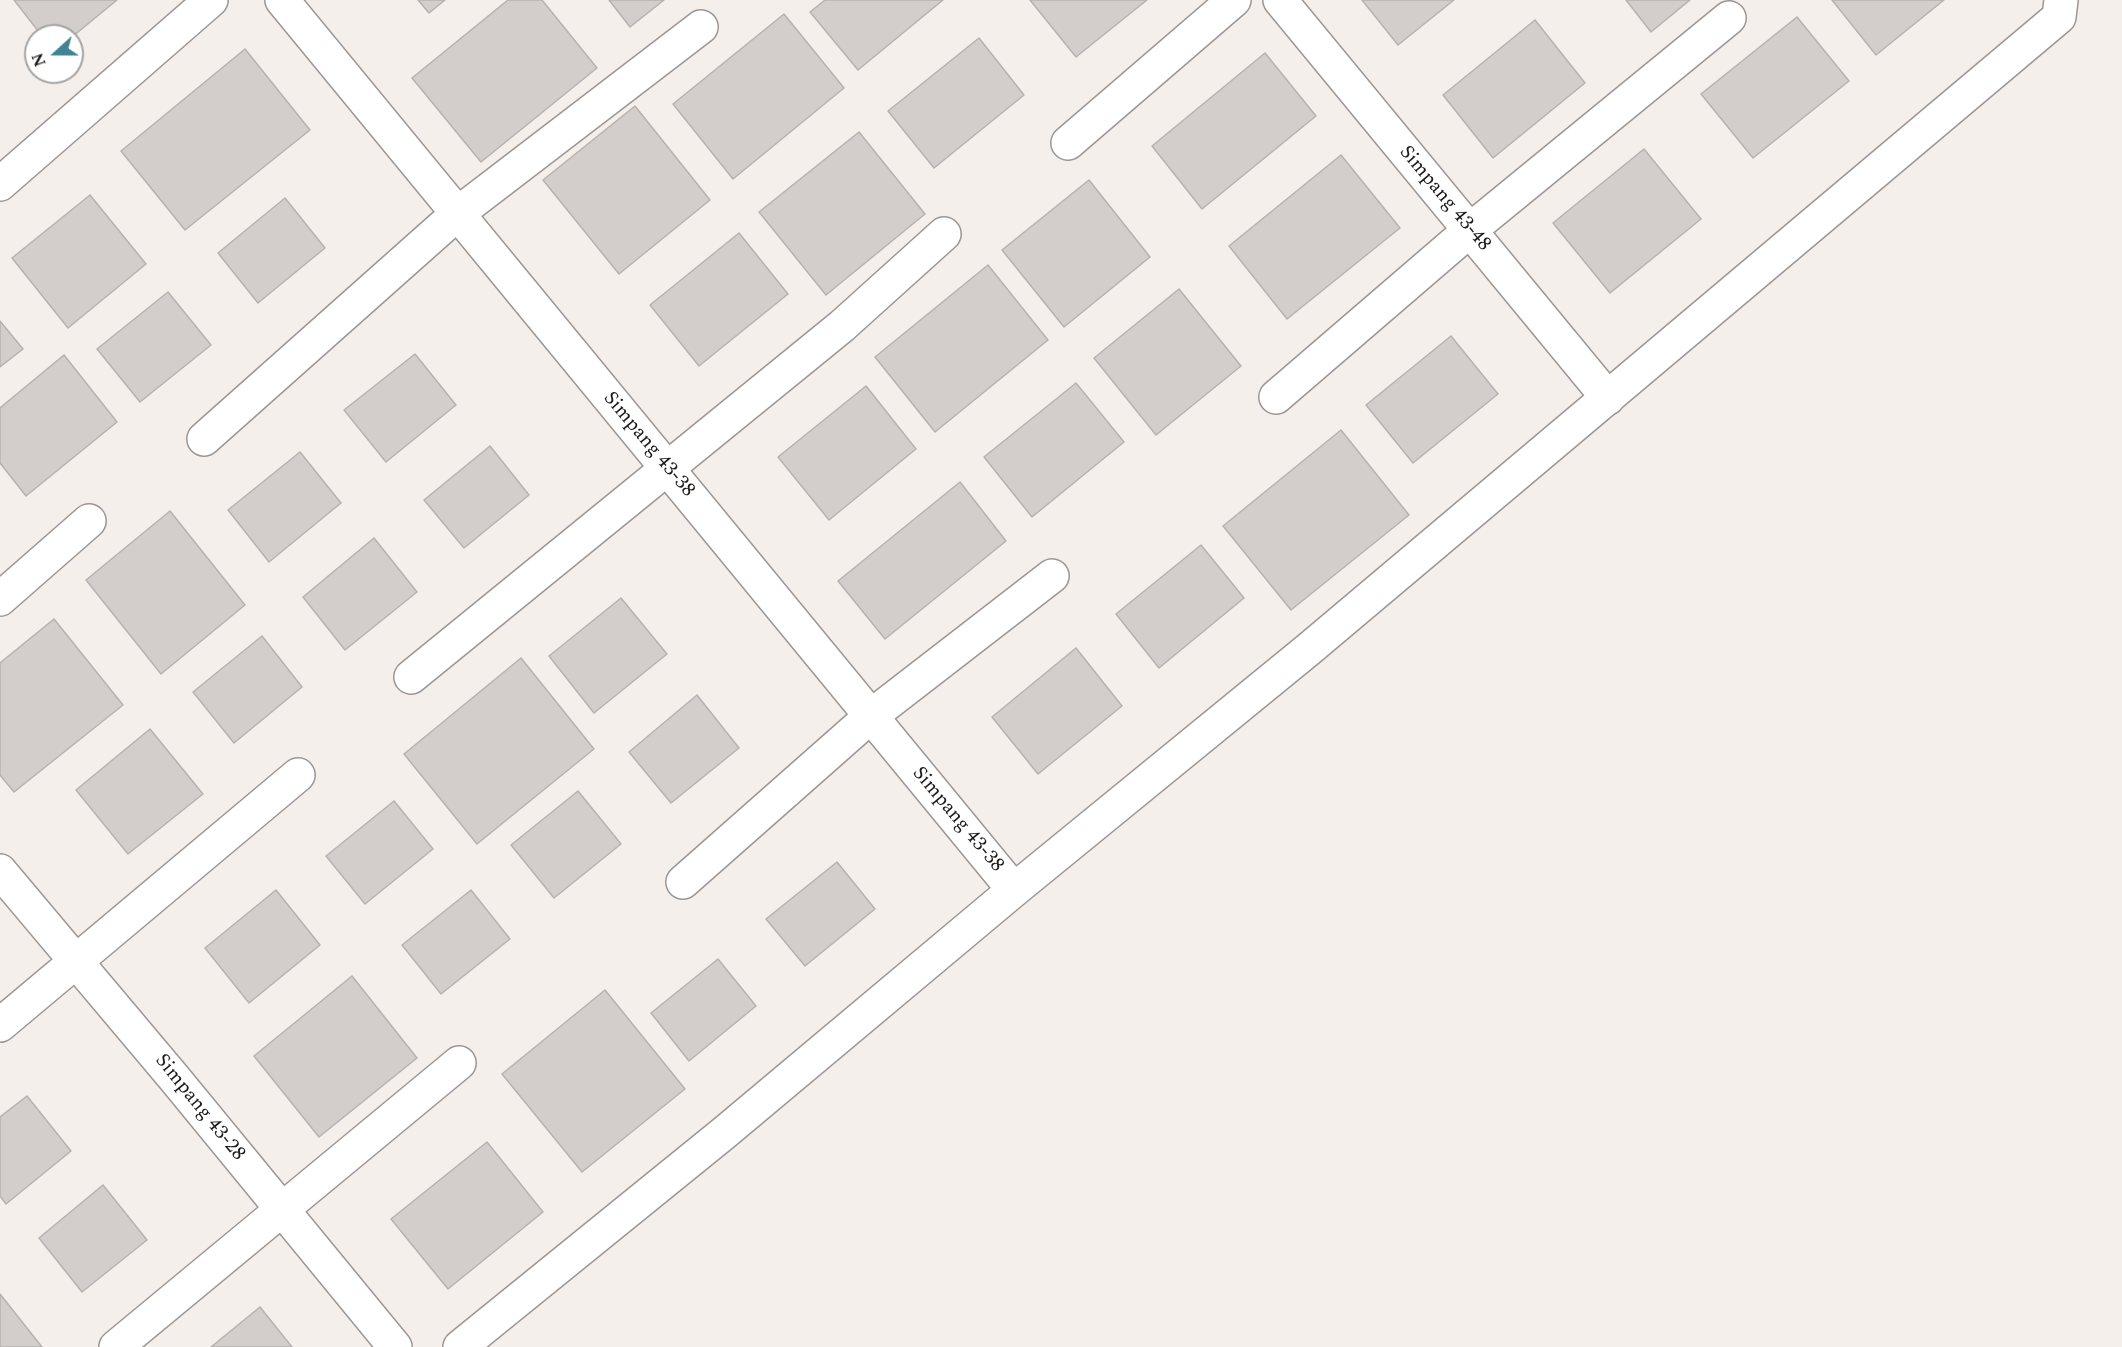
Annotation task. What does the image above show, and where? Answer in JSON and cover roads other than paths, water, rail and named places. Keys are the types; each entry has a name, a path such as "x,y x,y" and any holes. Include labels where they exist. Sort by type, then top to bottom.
{"street":[{"path":"0,183 211,0"},
{"name":"Simpang 43-38","path":"282,0 1014,890"},
{"path":"1068,143 1234,0"},
{"name":"Simpang 43-48","path":"1280,0 1608,398"},
{"path":"460,1347 724,1133 1014,890 1309,650 1608,398 2060,9"},
{"path":"1276,397 1470,230 1730,18"},
{"path":"204,439 457,214 701,27"},
{"path":"411,677 666,467 842,326 944,234"},
{"path":"0,599 90,521"},
{"path":"682,882 871,716 1052,576"},
{"path":"0,1025 298,775"},
{"name":"Simpang 43-28","path":"0,871 395,1347"},
{"path":"116,1347 459,1063"}]}
